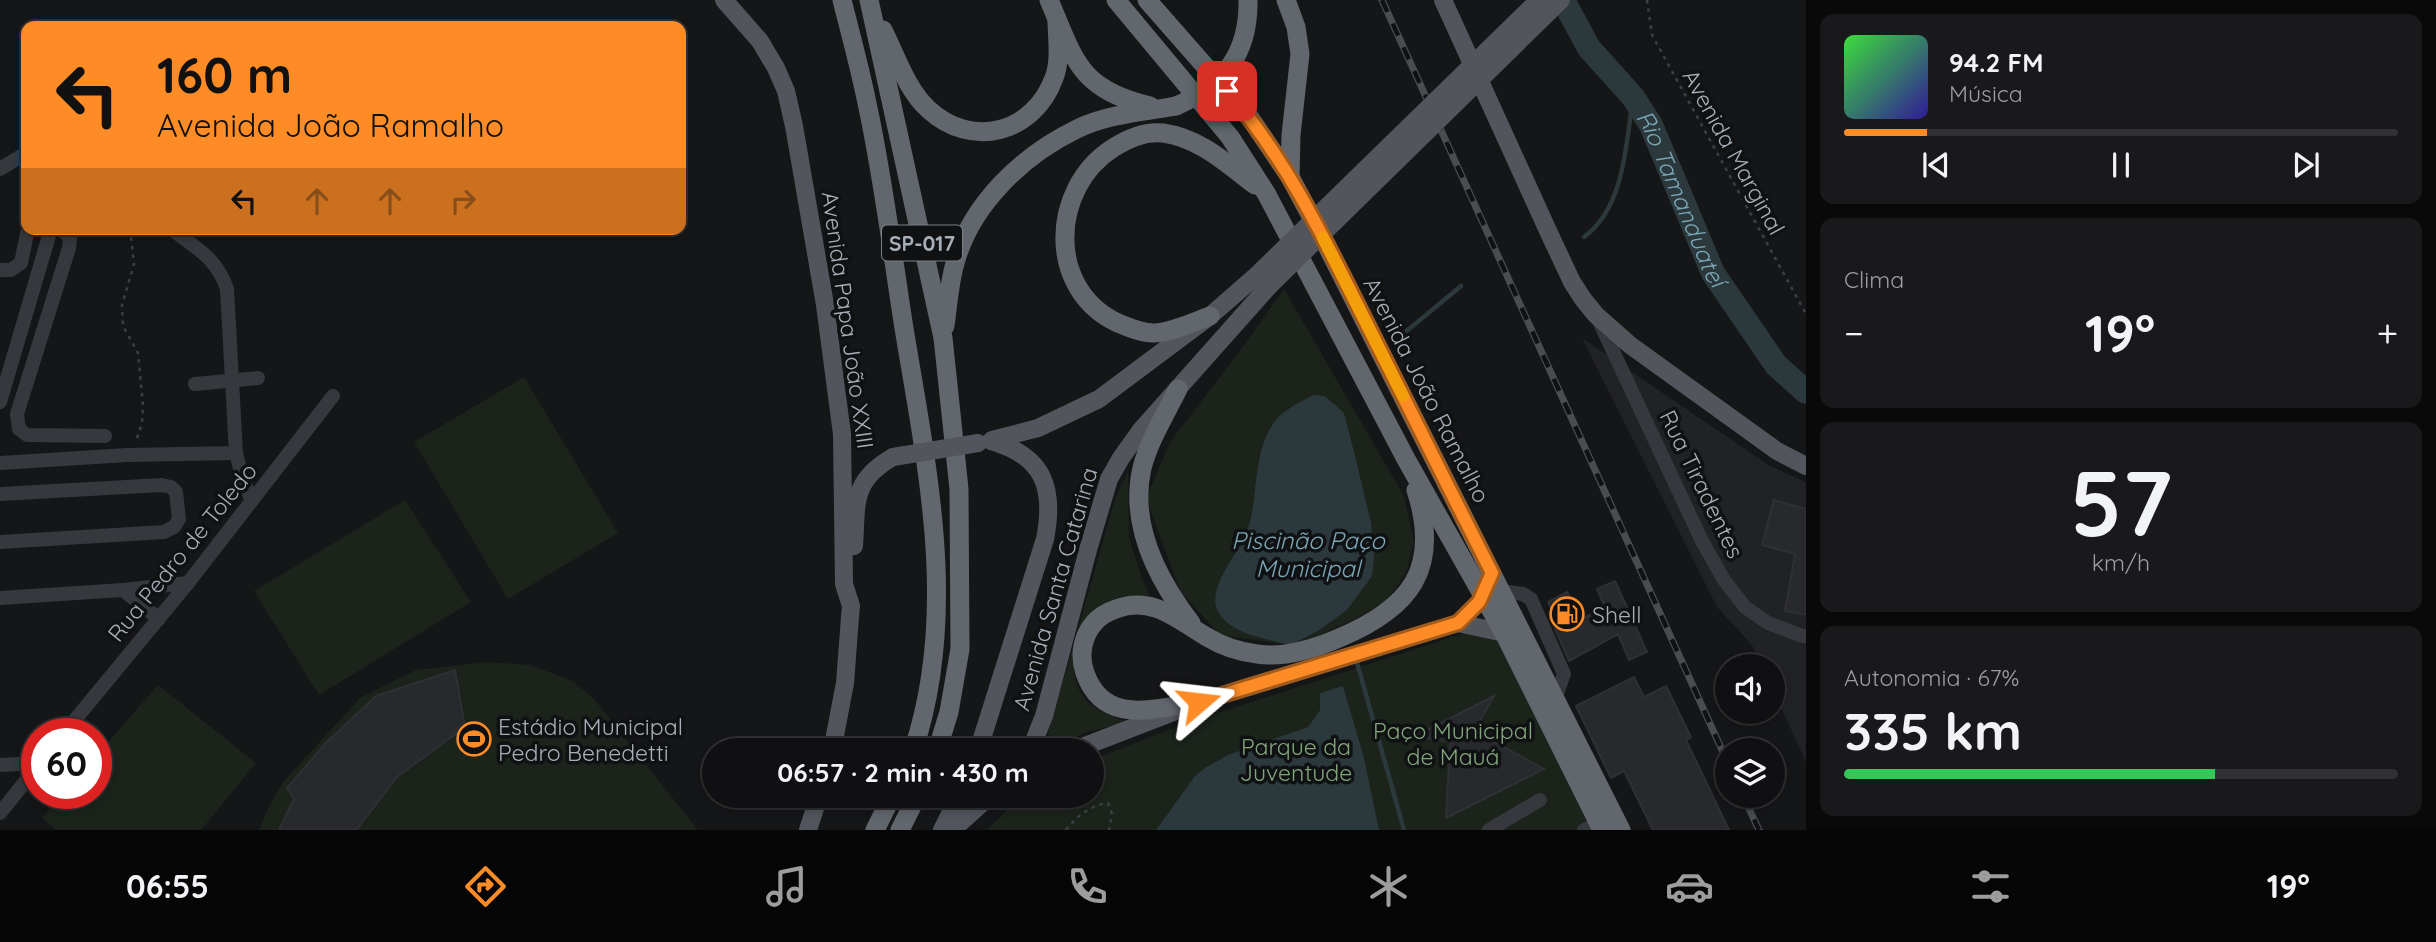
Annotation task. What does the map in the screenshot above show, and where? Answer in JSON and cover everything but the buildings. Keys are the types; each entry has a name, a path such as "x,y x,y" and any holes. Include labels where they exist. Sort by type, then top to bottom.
{"highway":[{"name":"SP-017","path":"842,0 869,109 932,504 939,586 935,649 917,738"},
{"path":"1049,0 1073,58 1094,82 1122,99 1167,107"},
{"name":"Avenida João Ramalho","path":"1116,0 1230,137 1266,193 1406,459 1492,593 1555,699 1621,830"},
{"name":"Avenida João Ramalho","path":"1147,0 1248,115 1290,177 1328,246 1492,573 1492,593 1504,633 1595,828"},
{"path":"943,338 955,263 965,233 980,208 999,186 1048,146 1078,128 1115,116 1167,107 1198,96 1208,89 1233,63 1243,41 1249,18 1248,0"},
{"path":"1286,0 1296,27 1300,54 1291,135 1290,177"},
{"name":"SP-017","path":"870,3 943,338 959,489 960,649 949,712 941,738"},
{"path":"870,3 913,89 927,108 945,122 968,131 1007,130 1029,116 1040,104 1055,78 1058,57 1057,19"},
{"path":"1210,316 1162,332 1150,333 1132,329 1095,310 1070,272 1065,238 1066,216 1073,195 1098,157 1122,142 1161,133 1187,139 1208,150 1266,193"},
{"path":"1178,389 1143,466 1138,497 1139,513 1154,563 1170,596 1196,629"},
{"path":"1199,702 1136,711 1119,709 1105,702 1092,690 1084,668 1082,648 1087,632 1096,620 1106,613 1141,604 1155,607 1225,646 1258,654 1319,657 1387,614 1404,597 1417,578 1425,552 1424,526 1420,503 1406,459"},
{"path":"875,830 886,808"},
{"path":"900,830 911,808"}],"main road":[{"name":"Avenida Papa João XXIII","path":"724,0 760,41 786,91 825,305 842,434 844,584 850,607 845,683 834,738"},
{"path":"1443,0 1572,282 1596,315 1630,345 1756,436 1806,466"},
{"path":"1263,280 1539,0"},
{"path":"850,607 858,496 863,482 872,470 893,457 985,442 1038,428 1099,399 1263,280 1561,0"},
{"name":"Avenida Santa Catarina","path":"1036,738 1045,716 1109,479 1131,442 1178,389 1263,280"},
{"path":"982,738 1041,552 1050,514 1047,486 1037,467 1016,450 985,442"},
{"path":"1104,739 1319,657 1383,646 1458,623 1492,593"},
{"path":"1458,623 1504,633"},
{"path":"808,830 815,808"},
{"path":"942,830 953,808"},
{"path":"952,830 977,808"}],"street":[{"path":"0,169 21,156"},
{"path":"0,270 11,270 21,263 27,235"},
{"path":"0,402 49,235"},
{"path":"67,235 70,240 69,248 17,414 19,429 27,435 105,436"},
{"path":"179,235 209,258 221,273 227,289 236,453 252,501"},
{"name":"Rua Tiradentes","path":"1596,315 1702,541 1724,580 1745,607 1768,623 1806,636"},
{"path":"195,384 258,378"},
{"name":"Rua Pedro de Toledo","path":"76,718 188,583 333,396"},
{"path":"0,463 127,455 236,453"},
{"path":"0,494 171,486 176,492 179,519 174,527 164,532 0,542"},
{"path":"0,598 188,583"},
{"path":"123,590 159,619"},
{"path":"0,765 21,765"},
{"path":"0,813 21,786"},
{"path":"1489,830 1540,800"}],"path":[{"name":"Avenida Marginal","path":"1647,0 1652,35 1806,314"},
{"path":"127,455 138,438 143,406 138,353 123,326 122,305 134,264 131,235"},
{"path":"1066,830 1073,821 1096,804 1108,803 1112,814 1109,830"}],"shaded area":[{"path":"1582,338 1770,466 1806,482 1806,762 1785,716 1785,654 1756,654 1752,645 1717,607"}],"green space":[{"path":"1284,289 1404,496 1414,542 1406,573 1387,601 1296,646 1220,635 1180,591 1146,498 1170,442"},
{"path":"524,377 618,533 508,599 414,442"},
{"path":"1128,471 1129,537 1151,599 1121,599 1073,659 1077,685 1088,702 1105,713 1129,722 1084,733 1075,738 1047,738 1116,496"},
{"path":"405,500 471,602 319,695 254,591"},
{"path":"1474,630 1499,642 1591,830 987,830 1009,808 1104,808 1104,755 1183,724"},
{"name":"Estádio Municipal Pedro Benedetti","path":"488,662 530,665 573,681 594,699 698,830 259,830 284,781 360,698 416,670"},
{"path":"158,685 256,763 201,830 56,830 42,818 50,809 112,809 112,738"}],"water":[{"name":"Piscinão Paço Municipal","path":"1313,395 1325,396 1344,413 1371,523 1374,557 1372,576 1347,610 1321,629 1291,645 1251,635 1232,626 1219,613 1216,594 1224,572 1247,531 1265,439 1275,421 1284,412"},
{"path":"1343,686 1364,758 1379,830 1156,830 1195,776 1205,768 1228,755 1308,727 1320,710 1320,693"}],"waterway":[{"name":"Rio Tamanduateí","path":"1563,0 1589,48 1633,97 1651,125 1713,273 1776,365 1806,392"},
{"path":"1584,237 1598,224 1616,192 1625,154 1633,97"},
{"path":"1403,334 1461,286"},
{"path":"1356,659 1404,830"}],"railway":[{"path":"1382,0 1717,738"},
{"path":"1749,808 1759,830"}],"slow traffic":[{"path":"1323,238 1403,396"}],"place":[{"name":"Shell","path":"1567,614"},
{"name":"Estádio Municipal Pedro Benedetti","path":"474,739"}],"route":[{"path":"1199,702 1458,623 1479,602 1492,573 1328,246 1290,177 1248,115 1227,91"}],"park label":[{"name":"Paço Municipal de Mauá","path":"1453,743"},
{"name":"Parque da Juventude","path":"1296,759"}]}
